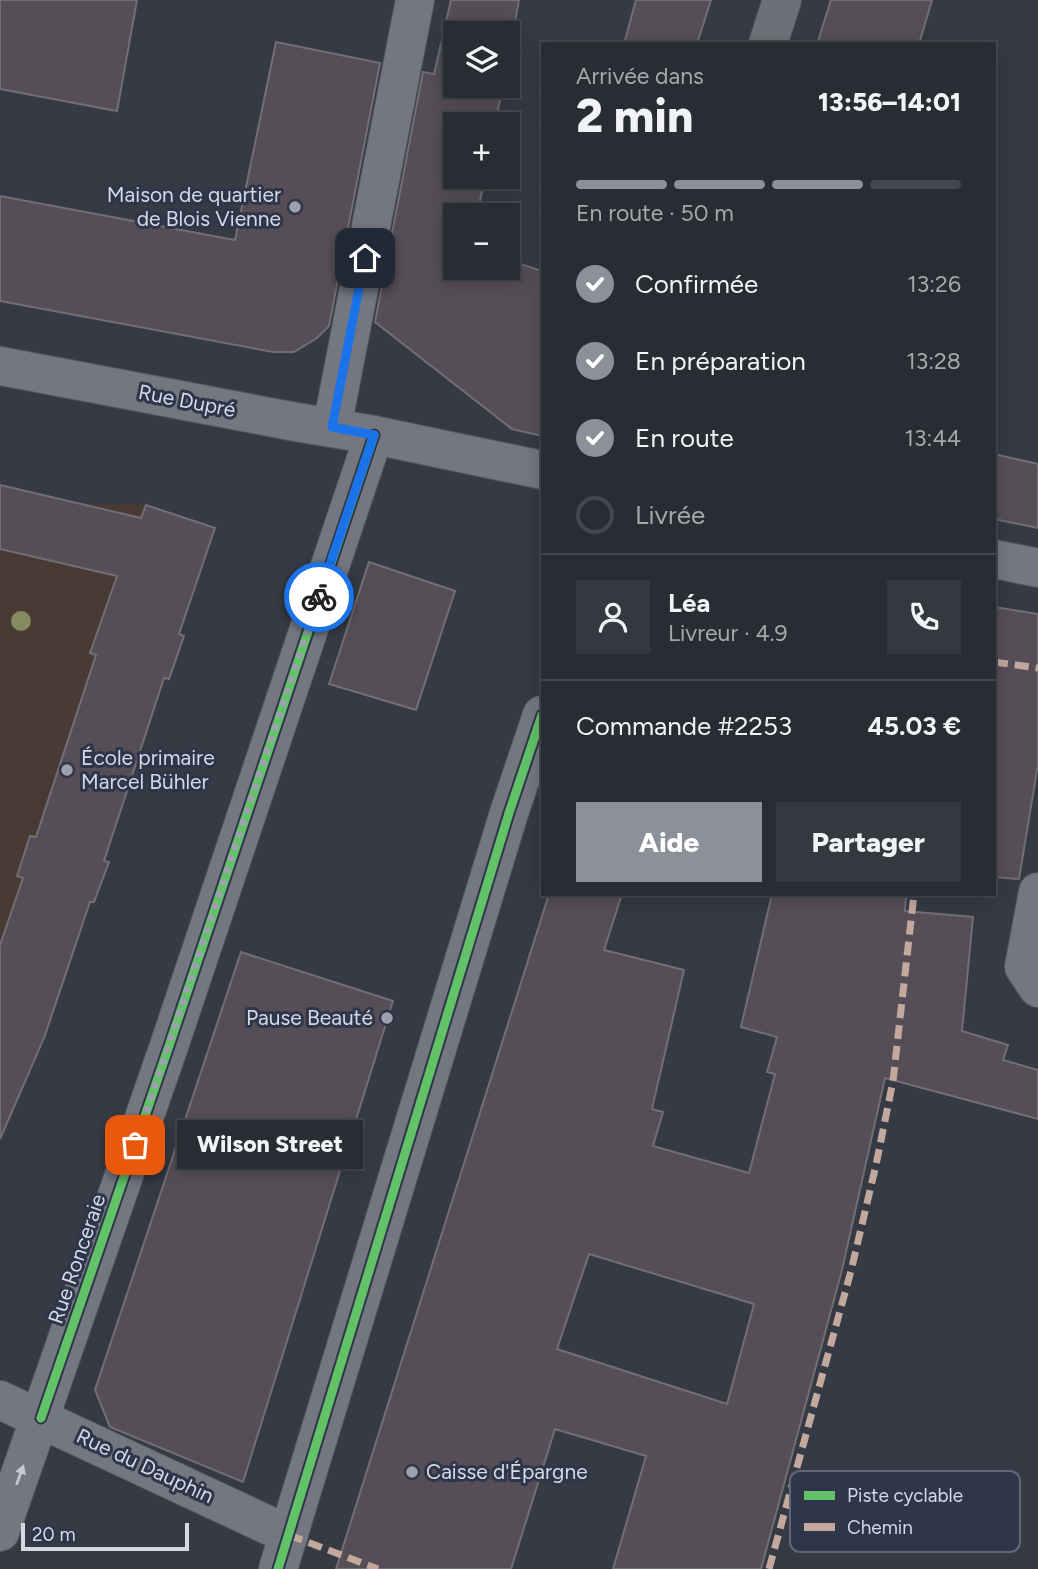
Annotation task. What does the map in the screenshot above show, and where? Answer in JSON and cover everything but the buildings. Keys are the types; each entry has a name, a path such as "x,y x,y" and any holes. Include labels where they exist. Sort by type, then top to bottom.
{"main road":[{"path":"769,42 782,0"}],"street":[{"path":"332,427 415,0"},
{"name":"Rue Dupré","path":"0,366 374,435 541,470"},
{"name":"Rue Ronceraie","path":"0,1532 174,1032 374,435"},
{"path":"996,559 1038,568"},
{"path":"284,1552 509,813 541,718"},
{"path":"1038,892 1024,967 1038,988"},
{"name":"Rue du Dauphin","path":"0,1400 41,1418 284,1552"}],"shaded area":[{"name":"École primaire Marcel Bühler","path":"0,485 82,504 146,505 215,528 179,634 184,636 169,679 164,679 104,860 109,862 94,902 90,902 56,1004 0,1139"}],"marked path":[{"path":"996,662 1038,668"},
{"path":"796,1471 851,1271 876,1165 893,1081 914,896"},
{"path":"769,1569 790,1493"},
{"path":"289,1535 378,1569"}],"cycle path":[{"path":"41,1418 374,435"},
{"path":"278,1569 509,813 541,718"}],"way so far":[{"path":"135,1145 319,597"}],"place":[{"name":"Maison de quartier de Blois Vienne","path":"295,207"},
{"name":"École primaire Marcel Bühler","path":"67,770"},
{"name":"Pause Beauté","path":"387,1018"},
{"name":"Wilson Street","path":"135,1145"},
{"name":"Caisse d'Épargne","path":"412,1472"}],"route":[{"path":"319,597 374,435 332,427 365,258"}]}
